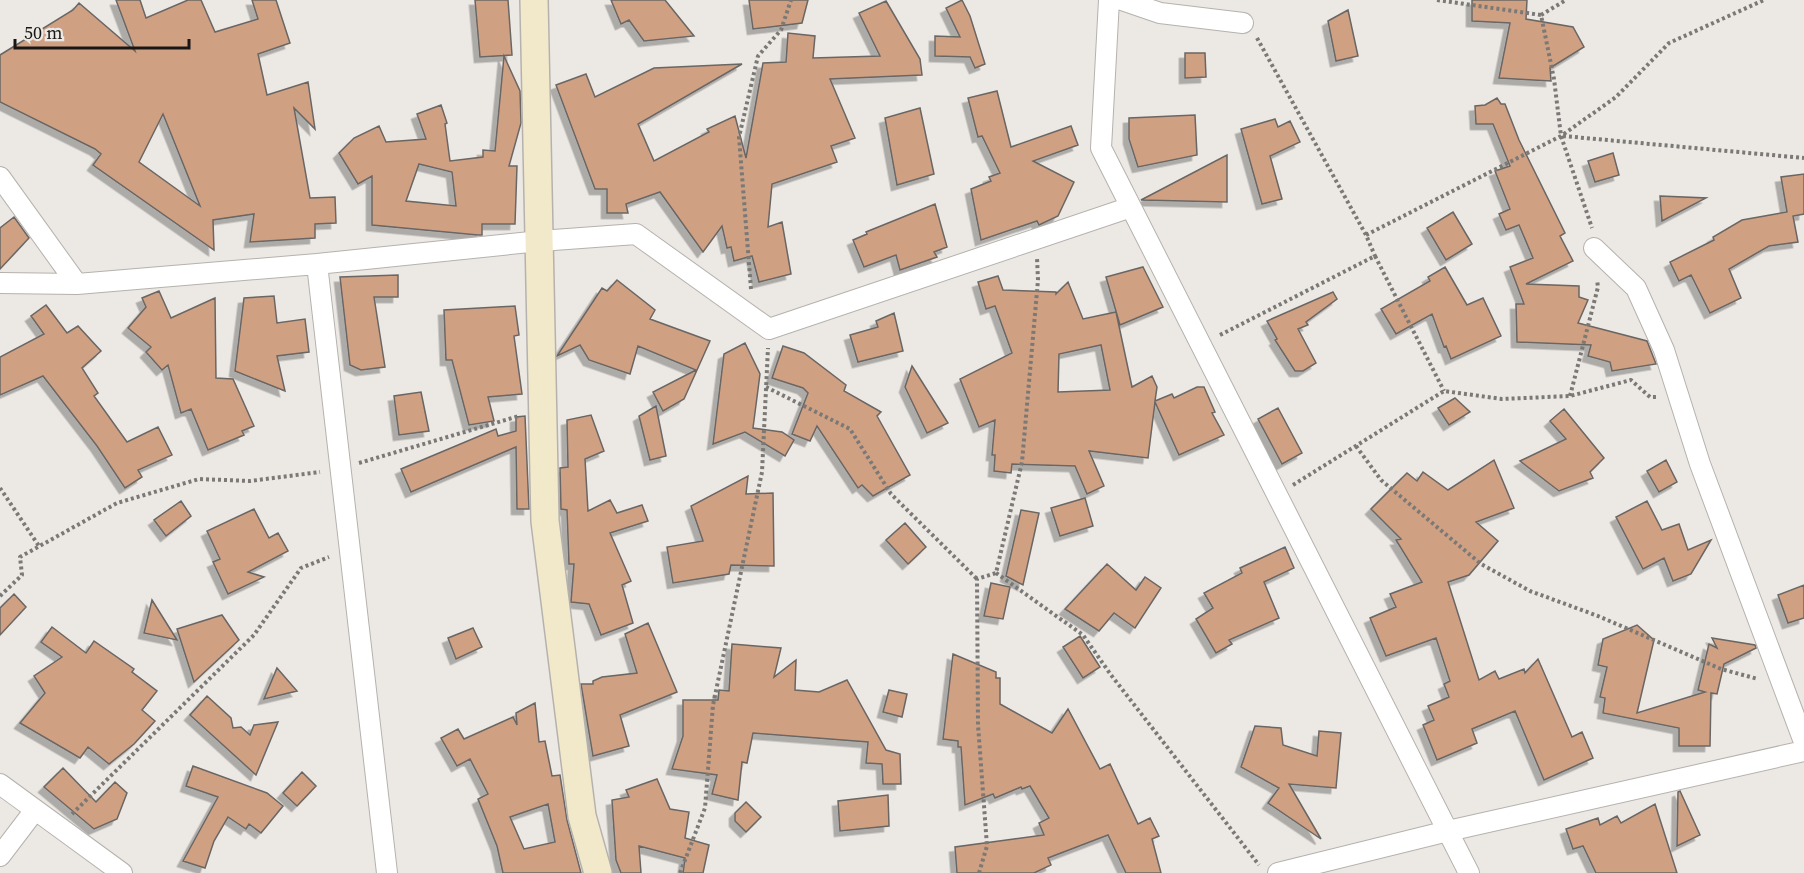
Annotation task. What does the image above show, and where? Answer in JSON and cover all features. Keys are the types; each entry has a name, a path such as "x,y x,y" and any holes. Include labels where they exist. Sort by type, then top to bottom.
{"main road":[{"path":"534,0 545,521 582,816 598,873"}],"street":[{"path":"1109,0 1101,148 1469,873"},
{"path":"1122,0 1160,12 1243,23"},
{"path":"0,177 77,284"},
{"path":"0,284 77,284 636,234 769,329 1131,207"},
{"path":"1594,248 1636,288 1664,350 1700,464 1804,742"},
{"path":"317,264 387,873"},
{"path":"1278,873 1448,831 1804,752"},
{"path":"0,784 122,873"},
{"path":"0,856 35,810"}],"path":[{"path":"753,317 739,137 758,56 781,30 791,0"},
{"path":"1437,0 1541,15 1566,0"},
{"path":"1366,235 1561,136 1616,97 1669,43 1764,0"},
{"path":"1541,15 1554,80 1561,136"},
{"path":"1243,23 1261,44 1366,235 1444,391"},
{"path":"1561,136 1804,158"},
{"path":"996,573 1022,462 1038,280 1036,240"},
{"path":"1200,344 1375,256"},
{"path":"680,873 705,808 713,705 762,472 769,329"},
{"path":"1277,495 1444,391 1502,399 1570,396 1631,380 1650,397 1679,398"},
{"path":"766,387 850,429 891,494 976,579 978,725 987,846 980,873"},
{"path":"0,596 22,575 20,557 117,503 199,479 250,481 341,469 543,409"},
{"path":"1356,446 1381,480 1481,564 1530,591 1598,616 1721,669 1783,686"},
{"path":"0,488 39,546"},
{"path":"59,827 254,635 300,568 350,549"},
{"path":"976,579 996,573"},
{"path":"996,573 1083,635 1111,675 1266,873"}],"building":[{"path":"116,0 140,0 146,18 188,0 201,0 215,32 258,19 252,0 276,0 290,43 258,54 267,95 308,82 315,129 294,108 310,198 335,197 336,223 315,224 315,238 250,242 254,214 213,220 214,250 93,165 101,154 95,149 0,102 0,55 73,10 79,3 135,51","holes":["163,114 200,206 139,162"]},
{"path":"475,0 508,0 512,55 480,57"},
{"path":"611,0 665,0 694,36 644,41 629,20 621,24"},
{"path":"749,0 808,0 802,23 753,29"},
{"path":"962,0 970,16 985,64 975,68 970,57 935,56 935,36 960,37 946,8"},
{"path":"1472,0 1527,0 1526,19 1573,27 1584,47 1550,68 1551,81 1499,78 1510,23 1472,21"},
{"path":"886,1 920,59 922,75 830,79 855,138 831,146 837,162 772,184 768,227 782,222 791,274 759,282 752,256 734,261 731,247 727,248 722,226 703,252 660,192 626,204 628,213 607,213 607,189 595,189 556,85 586,74 595,97 654,68 742,64 638,124 654,161 709,132 707,129 735,116 746,158 763,63 786,62 788,33 815,36 813,58 880,56 859,13"},
{"path":"1348,10 1358,56 1336,61 1328,21"},
{"path":"1185,53 1205,53 1206,77 1185,78"},
{"path":"504,56 520,91 521,123 509,166 517,166 515,224 482,224 482,235 372,225 372,176 358,184 339,153 354,138 379,126 386,142 426,139 417,114 441,105 447,123 445,124 450,161 483,157 483,150 495,151","holes":["419,164 452,172 456,206 406,201"]},
{"path":"997,91 1011,147 1071,126 1078,145 1033,161 1074,182 1058,216 1039,225 1037,221 981,240 971,189 991,181 989,177 1000,173 982,136 978,137 968,98"},
{"path":"1497,98 1501,104 1505,104 1519,140 1565,233 1560,236 1573,261 1526,284 1579,286 1579,297 1588,300 1578,323 1647,341 1656,364 1612,371 1610,362 1588,356 1591,345 1517,342 1516,304 1524,304 1510,267 1533,258 1519,225 1506,230 1499,214 1510,209 1495,171 1510,166 1493,124 1476,124 1475,106 1485,105"},
{"path":"920,108 934,174 897,185 885,118"},
{"path":"1195,115 1197,155 1138,167 1129,139 1129,118"},
{"path":"1275,119 1278,127 1290,121 1300,142 1270,156 1282,199 1262,204 1241,129"},
{"path":"1613,153 1619,175 1595,182 1588,161"},
{"path":"1227,155 1227,202 1141,200"},
{"path":"1804,174 1804,214 1793,216 1798,242 1769,246 1729,269 1741,298 1710,313 1691,275 1679,281 1670,262 1714,240 1713,237 1742,220 1787,212 1781,177"},
{"path":"1660,196 1706,198 1662,221"},
{"path":"935,204 947,247 934,252 937,257 900,270 896,255 864,267 853,240 867,234 866,232"},
{"path":"1453,212 1472,244 1446,260 1427,228"},
{"path":"14,217 29,238 0,269 0,228"},
{"path":"1143,267 1163,307 1120,325 1106,277"},
{"path":"1445,267 1467,305 1483,298 1501,336 1451,359 1432,314 1396,334 1381,309 1430,281 1428,277"},
{"path":"398,275 398,297 374,297 385,367 361,370 350,365 340,277"},
{"path":"998,276 1003,290 1056,292 1056,294 1068,282 1083,319 1116,312 1132,387 1152,376 1157,387 1155,401 1172,394 1174,398 1197,387 1204,387 1215,412 1212,413 1224,435 1179,455 1155,402 1148,458 1089,451 1104,486 1087,494 1075,466 1012,464 1011,473 994,471 995,455 992,455 995,420 979,427 960,379 1012,353 995,306 986,309 978,282","holes":["1101,345 1110,390 1058,392 1059,354"]},
{"path":"617,280 655,310 650,319 710,341 684,399 663,411 653,392 696,370 638,346 630,374 589,360 580,345 557,356 602,288 607,291"},
{"path":"159,291 171,318 215,298 216,378 233,379 254,426 242,431 244,435 208,450 191,409 181,413 168,365 162,370 146,352 151,347 128,328 146,307 142,298"},
{"path":"1333,292 1337,299 1306,322 1308,325 1298,329 1316,363 1303,371 1295,371 1275,340 1277,339 1267,321"},
{"path":"274,296 277,323 305,319 309,352 277,356 285,391 235,371 244,298"},
{"path":"46,305 67,333 78,326 101,351 82,368 98,393 94,396 127,442 158,427 172,455 138,470 142,477 125,488 97,446 43,376 0,395 0,357 44,334 31,316"},
{"path":"515,306 519,335 514,336 522,394 488,397 494,421 469,425 452,360 446,360 444,310"},
{"path":"894,313 903,351 858,362 850,335 878,327 876,321"},
{"path":"745,343 760,374 753,428 782,432 794,440 785,456 745,432 713,444 724,354"},
{"path":"783,346 804,353 846,385 844,391 881,412 877,416 910,475 873,496 862,485 858,488 817,426 810,441 792,434 808,393 803,388 772,378"},
{"path":"912,366 948,423 927,433 905,387"},
{"path":"421,392 429,431 399,435 394,396"},
{"path":"1455,398 1470,412 1449,425 1438,408"},
{"path":"656,406 666,456 650,460 639,416"},
{"path":"1278,408 1302,453 1282,464 1258,419"},
{"path":"1564,409 1604,458 1590,472 1593,478 1559,491 1520,461 1566,439 1550,421"},
{"path":"591,415 604,451 585,459 588,511 610,500 617,513 642,505 648,521 610,533 631,581 622,585 633,623 601,635 589,604 571,602 574,564 569,564 567,510 561,509 560,468 568,467 567,420"},
{"path":"525,416 529,509 517,509 516,447 411,492 401,469 496,429 498,436 516,431 516,417"},
{"path":"1494,460 1514,508 1476,522 1498,541 1469,575 1448,582 1479,680 1495,671 1499,679 1524,669 1525,673 1538,659 1572,737 1582,732 1593,758 1544,780 1515,711 1472,729 1477,743 1437,760 1423,725 1434,720 1428,706 1449,697 1444,684 1450,681 1436,638 1386,656 1370,618 1396,607 1390,594 1422,582 1396,540 1401,539 1371,509 1407,473 1417,481 1423,472 1448,490"},
{"path":"1666,460 1677,482 1659,492 1647,471"},
{"path":"748,476 746,494 773,493 774,566 731,565 729,574 673,583 667,547 703,541 691,506"},
{"path":"1085,498 1093,526 1060,536 1051,508"},
{"path":"181,501 191,516 166,536 154,520"},
{"path":"1647,501 1662,530 1679,524 1688,550 1711,540 1691,574 1673,581 1664,558 1643,569 1616,517"},
{"path":"254,509 269,538 278,533 288,551 248,572 264,577 228,594 213,562 220,559 207,531"},
{"path":"1021,510 1039,513 1023,585 1006,576"},
{"path":"905,523 926,547 908,564 886,540"},
{"path":"1285,547 1294,568 1264,582 1279,618 1229,640 1232,644 1216,653 1196,619 1213,608 1204,593 1242,573 1240,568"},
{"path":"1107,564 1136,590 1145,577 1161,588 1135,628 1114,613 1099,631 1065,609"},
{"path":"991,583 1010,587 1003,619 984,616"},
{"path":"1804,585 1804,618 1788,623 1778,595"},
{"path":"14,594 26,607 0,635 0,608"},
{"path":"152,600 177,640 144,633"},
{"path":"222,615 239,640 194,682 177,629"},
{"path":"648,623 677,692 620,715 629,746 593,756 581,684 593,684 593,681 602,677 637,673 625,634"},
{"path":"1637,625 1654,640 1637,713 1705,692 1698,690 1709,644 1717,648 1712,638 1755,645 1756,648 1724,664 1717,694 1711,693 1710,746 1679,746 1679,728 1603,713 1605,698 1600,697 1607,667 1598,665 1603,639"},
{"path":"52,627 86,653 94,641 134,669 132,672 157,691 142,710 155,721 134,744 109,764 88,747 80,758 20,723 45,693 34,676 62,657 41,642"},
{"path":"473,628 482,647 456,659 448,638"},
{"path":"1080,636 1100,667 1083,678 1063,647"},
{"path":"732,644 781,648 774,677 796,660 795,690 819,692 847,680 886,750 900,754 901,784 883,784 882,764 866,763 868,742 753,733 747,763 742,762 738,800 712,794 717,775 672,769 683,736 683,700 718,700 719,690 729,691"},
{"path":"953,654 996,672 996,678 1000,678 1000,704 1052,733 1068,709 1100,769 1110,764 1138,824 1150,818 1159,836 1152,839 1161,873 1126,873 1108,835 1048,858 1051,865 1034,873 957,873 955,847 1044,835 1039,823 1049,818 1030,786 1022,789 1021,787 995,798 993,794 965,805 961,747 958,747 958,741 943,739"},
{"path":"277,668 297,691 264,699"},
{"path":"889,690 907,694 902,717 883,712"},
{"path":"207,696 231,718 233,728 241,727 250,735 254,725 278,722 256,775 190,715"},
{"path":"535,703 539,742 545,741 552,776 560,775 567,820 581,873 503,873 497,846 478,799 488,794 470,759 457,766 441,738 458,729 464,739 513,717 517,725 516,713","holes":["548,804 555,842 524,849 510,817"]},
{"path":"1255,726 1281,728 1283,745 1317,756 1319,731 1341,733 1336,788 1289,784 1321,839 1268,803 1279,788 1241,767"},
{"path":"193,766 267,793 283,806 261,833 249,824 246,829 228,817 214,841 205,868 183,861 218,797 186,786"},
{"path":"63,768 96,802 115,782 127,793 117,819 94,829 44,787"},
{"path":"302,772 316,786 297,806 283,793"},
{"path":"657,779 670,809 689,812 685,838 709,845 703,873 683,873 685,858 639,846 641,873 621,873 616,860 612,800 629,797 626,790"},
{"path":"1680,791 1700,835 1677,846 1678,792"},
{"path":"888,795 889,826 840,831 838,801"},
{"path":"746,802 761,817 746,832 735,821 735,813"},
{"path":"1655,804 1677,873 1596,873 1583,846 1573,849 1566,829 1598,818 1600,825 1617,816 1621,823"}]}
